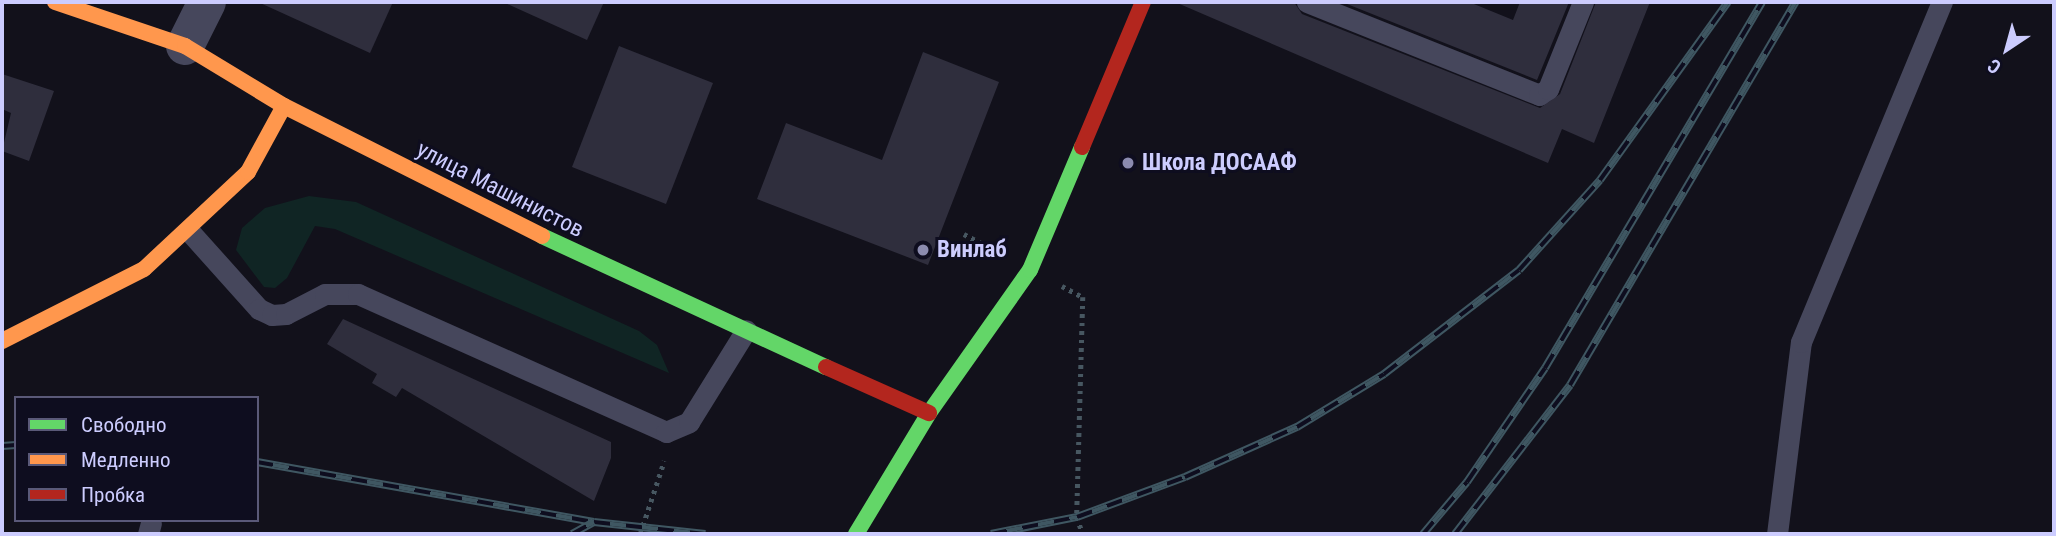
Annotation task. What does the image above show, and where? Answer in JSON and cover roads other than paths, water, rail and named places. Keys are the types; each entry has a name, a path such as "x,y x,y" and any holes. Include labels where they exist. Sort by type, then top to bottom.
{"main road":[{"name":"улица Машинистов","path":"55,2 185,46 284,106 586,258 929,413"},
{"path":"856,534 929,413 1030,270 1143,2"},
{"path":"2,341 144,269 189,231 248,172 284,106"}],"street":[{"path":"185,46 207,2"}],"lane":[{"path":"1307,2 1539,95 1548,89 1583,2"},
{"path":"1777,534 1801,342 1942,2"},
{"path":"189,231 259,309 272,315 286,314 325,294 358,294 666,432 689,422 746,330"}],"railway":[{"path":"991,534 1077,517 1185,477 1297,427 1384,374 1519,270 1600,180 1728,2"},
{"path":"1423,534 1467,482 1545,368 1762,2"},
{"path":"1455,534 1570,385 1796,2"},
{"path":"2,446 14,445"},
{"path":"259,462 594,522 705,534"},
{"path":"572,534 594,522"}],"place":[{"name":"Школа ДОСААФ","path":"1128,163"},
{"name":"Винлаб","path":"923,250"}]}
